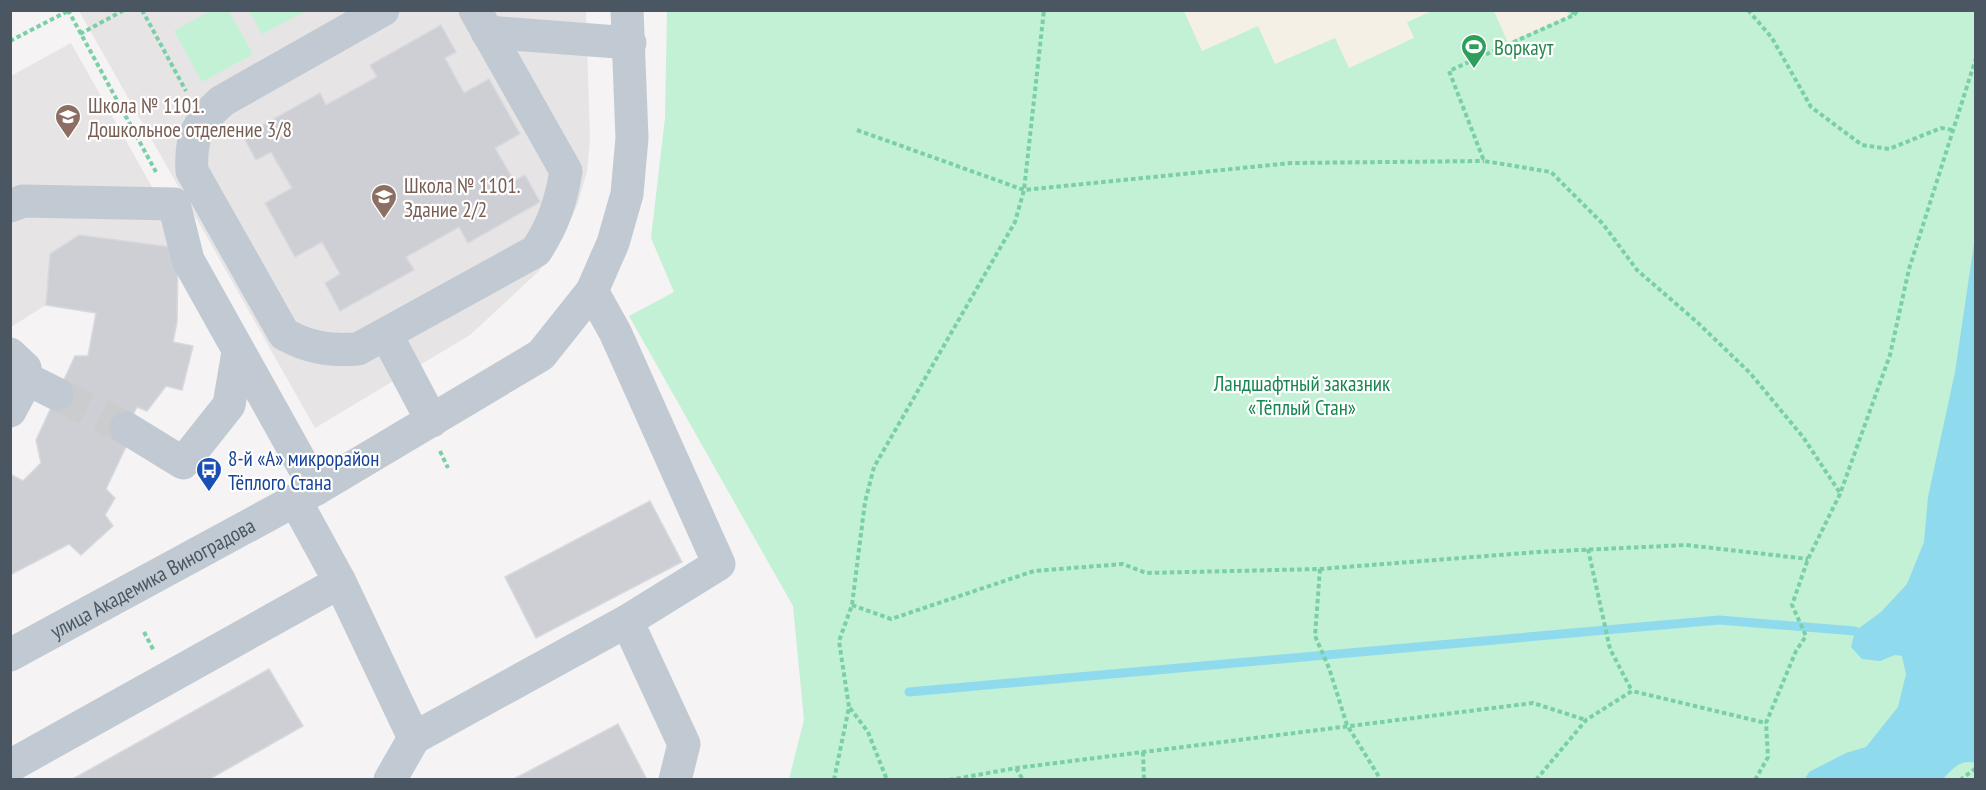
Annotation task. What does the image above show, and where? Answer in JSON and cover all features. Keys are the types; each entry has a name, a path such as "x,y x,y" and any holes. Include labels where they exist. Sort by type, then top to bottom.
{"street":[{"path":"383,10 222,101 201,119 191,149 192,171 284,334 304,345 332,351 358,349 386,334 536,250 550,229 562,201 566,171 481,21"},
{"name":"улица Академика Виноградова","path":"10,655 305,494 435,435 541,355 592,291 613,243 627,194 632,138 627,10"},
{"path":"481,21 630,43"},
{"path":"10,206 23,201 174,204 188,260 238,352 305,494 340,582 414,738"},
{"path":"390,780 414,738 627,621 719,564 615,332 592,291"},
{"path":"386,334 435,435"},
{"path":"126,428 183,463 229,405 238,352"},
{"path":"10,411 19,366 57,394"},
{"path":"10,766 340,582"},
{"path":"627,621 684,744 675,780"}],"path":[{"path":"10,41 68,10 174,204"},
{"path":"80,34 124,10"},
{"path":"142,10 201,119"},
{"path":"834,780 849,707 839,641 852,605 865,502 874,466 1015,222 1024,190 1044,10"},
{"path":"1484,161 1449,72 1578,10"},
{"path":"1748,10 1772,38 1811,107 1862,145 1888,149 1941,128 1953,130"},
{"path":"1755,780 1768,757 1766,723 1796,651 1806,636 1792,605 1808,560 1840,494 1890,355 1909,269 1976,58"},
{"path":"857,130 1024,190 1291,163 1484,161 1551,172 1602,224 1637,270 1697,322 1750,373 1803,437 1840,494"},
{"path":"435,435 448,468"},
{"path":"852,605 891,619 1034,571 1101,565 1123,564 1146,573 1320,569 1588,549 1686,545 1808,560"},
{"path":"1588,549 1610,649 1632,691"},
{"path":"1320,569 1315,636 1329,668 1347,725 1381,780"},
{"path":"1536,780 1586,720 1632,691 1766,723"},
{"path":"949,780 1016,768 1533,703 1586,720"},
{"path":"849,707 868,732 887,780"},
{"path":"1143,752 1144,780"},
{"path":"1016,768 1023,780"},
{"path":"1960,780 1976,768"}],"shaded area":[{"name":"Школа № 1101. Здание 2/2","path":"79,11 586,11 590,139 587,171 578,203 563,237 539,271 470,335 315,428"},
{"name":"Школа № 1101. Дошкольное отделение 3/8","path":"71,43 161,203 178,248 96,313 46,305 11,327 11,76"}],"green space":[{"path":"210,11 229,11 253,54 202,82 174,31"},
{"path":"249,11 306,11 262,34"},
{"name":"Ландшафтный заказник «Тёплый Стан»","path":"667,11 1975,11 1975,779 789,779 804,720 793,606 629,316 674,292 651,238 665,118"}],"sand":[{"path":"1184,11 1432,11 1407,22 1414,38 1349,68 1335,38 1275,64 1258,26 1202,51"},
{"path":"1494,11 1567,11 1569,16 1508,43"}],"water":[{"path":"1975,237 1975,763 1961,764 1943,779 1805,779 1809,772 1846,753 1866,747 1898,707 1906,674 1902,656 1895,655 1880,661 1862,659 1851,647 1855,631 1881,612 1907,584 1924,542 1928,497 1955,372"}],"building":[{"path":"441,25 456,52 445,58 464,93 489,79 520,134 495,148 514,181 525,175 540,202 468,243 459,227 406,257 414,270 340,311 325,283 340,274 322,242 295,257 265,203 292,188 271,152 256,160 243,136 320,93 326,105 377,77 370,65"},
{"path":"79,235 178,248 177,322 173,342 193,346 182,390 166,386 147,411 137,407 122,436 129,440 106,489 115,498 105,515 113,526 81,555 69,544 10,575 10,474 23,481 41,463 36,440 75,356 88,356 96,313 46,305 50,254"},
{"path":"650,501 682,562 536,638 505,577"},
{"path":"269,669 303,726 208,780 71,780"},
{"path":"618,724 647,780 512,780"}],"waterway":[{"path":"909,692 1719,620 1855,631"}],"tunnel":[{"path":"57,394 126,428"}],"place":[{"name":"Воркаут","path":"1474,70"},
{"name":"Школа № 1101. Дошкольное отделение 3/8","path":"68,140"},
{"name":"Школа № 1101. Здание 2/2","path":"384,220"},
{"name":"8-й «А» микрорайон Тёплого Стана","path":"209,493"}]}
